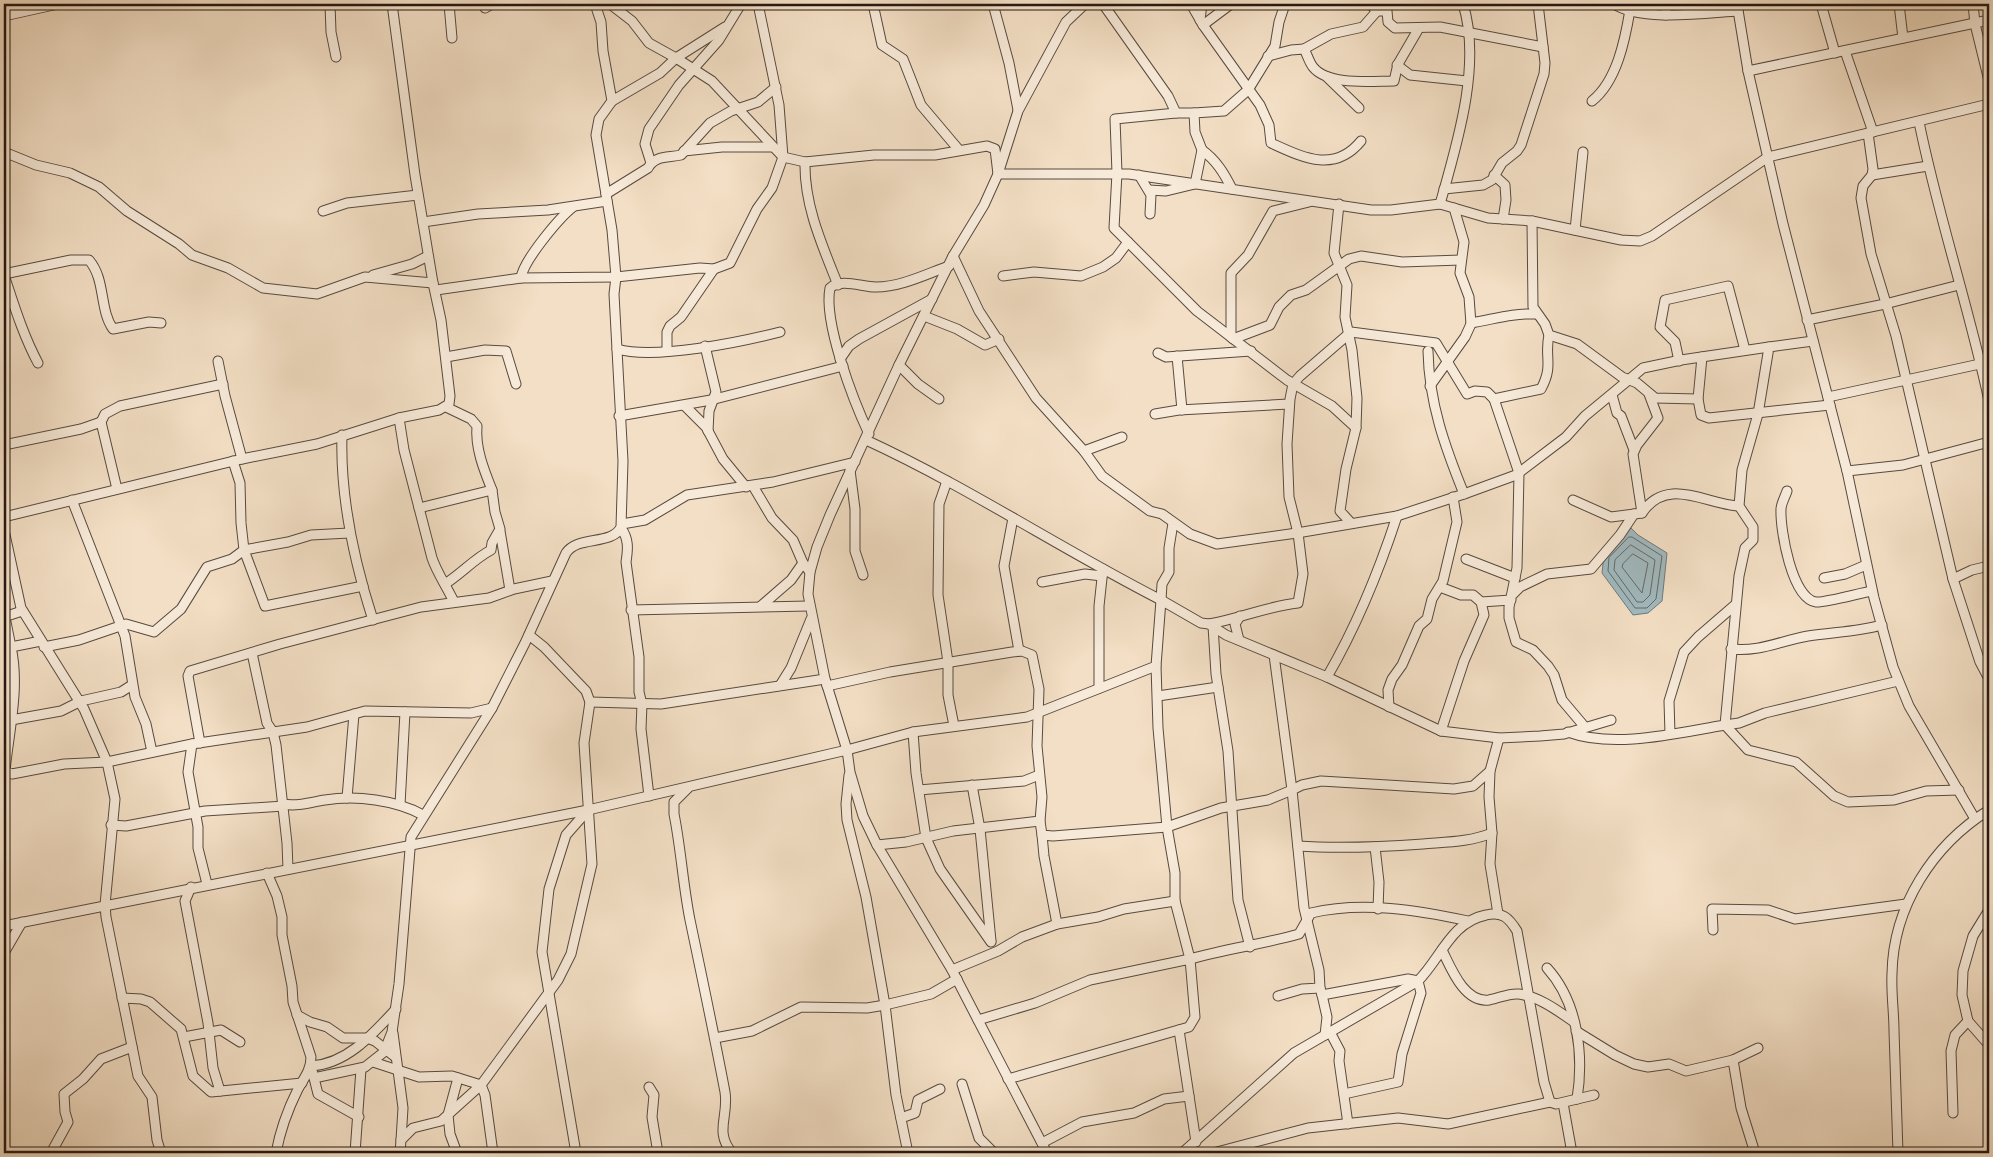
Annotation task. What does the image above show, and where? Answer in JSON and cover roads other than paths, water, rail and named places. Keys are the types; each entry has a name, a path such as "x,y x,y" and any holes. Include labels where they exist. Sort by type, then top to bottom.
{"street":[{"path":"4,16 58,4"},
{"path":"330,4 331,32 336,57"},
{"path":"392,4 418,195 446,356 450,396 446,407"},
{"path":"449,4 452,38"},
{"path":"595,4 602,22 604,58 612,101"},
{"path":"610,4 632,21 649,43 712,81 784,158 805,162 874,154 935,155 983,146 995,149 998,174"},
{"path":"651,163 645,144 649,129 693,69 719,40 742,4"},
{"path":"365,277 434,287 521,278 616,276 700,268 714,269 730,263 757,209 772,188 784,158 776,87 758,4"},
{"path":"873,4 882,45 903,59 921,105 960,150"},
{"path":"993,4 1009,63 1018,111"},
{"path":"1047,1153 957,979 877,845 863,816 850,772 847,750 826,683 811,619 808,594 810,572 817,546 899,365 953,256 984,205 998,174 1018,111 1066,22 1085,4"},
{"path":"1103,4 1168,96 1176,113"},
{"path":"1191,4 1201,23 1228,58 1266,116 1271,143 1309,159 1320,161 1330,160 1346,154 1361,141"},
{"path":"1201,23 1202,4"},
{"path":"1201,23 1231,4"},
{"path":"1285,4 1278,22 1275,46 1248,90 1224,111 1176,113 1116,119 1117,173 1114,228 1197,311 1294,384 1332,406 1356,428"},
{"path":"1370,4 1377,11 1388,11 1388,22 1395,28 1440,27 1543,47"},
{"path":"1440,204 1453,156 1467,81 1470,32 1463,4"},
{"path":"1444,189 1484,185 1492,180 1502,163 1517,151 1521,145 1544,74 1538,4"},
{"path":"1614,4 1630,10 1666,15 1738,7 1748,71 1768,157 1807,320 1847,471 1872,590 1898,681 1923,730 1975,819"},
{"path":"1666,4 1666,15"},
{"path":"1821,4 1835,53"},
{"path":"1899,4 1903,38"},
{"path":"1973,4 1975,24 1989,81"},
{"path":"1592,101 1602,94 1618,61 1626,39 1630,10"},
{"path":"1268,56 1304,49 1331,34 1363,27 1377,11"},
{"path":"1748,71 1989,20"},
{"path":"649,796 641,729 642,704 639,692 639,657 631,610 626,562 628,548 626,535 621,526 624,461 619,416 614,294 616,276 612,230 596,135 599,119 612,101 636,89 660,73 676,58 728,24"},
{"path":"1326,76 1352,82 1394,81 1397,65 1419,28"},
{"path":"1304,49 1314,67 1359,108"},
{"path":"1845,51 1871,132 1872,174 1863,186 1861,198 1871,254 1896,336 1904,380 1953,579 1980,662 1989,679"},
{"path":"1397,65 1410,75 1467,81"},
{"path":"423,222 478,214 539,211 607,198 661,157 679,156 710,122 736,108 758,102 776,87"},
{"path":"998,174 1117,173 1139,175 1371,210 1391,210 1440,204 1488,218 1532,222 1621,240 1640,240 1652,236 1768,157 1989,104"},
{"path":"1194,113 1195,132 1202,150 1195,184"},
{"path":"1919,122 1928,166 1959,285 1985,363 1989,401"},
{"path":"684,151 722,147 772,147"},
{"path":"1202,150 1211,156 1224,172 1232,189"},
{"path":"4,152 36,165 70,173 99,187 127,211 179,244 192,255 228,268 263,288 317,294 365,277 412,264 428,256"},
{"path":"1575,230 1583,152"},
{"path":"805,162 805,184 820,242 838,285"},
{"path":"1872,174 1928,166"},
{"path":"1139,175 1149,190 1152,202 1150,214"},
{"path":"1494,176 1505,185 1506,200 1503,219"},
{"path":"1149,190 1166,191 1195,184"},
{"path":"323,211 347,203 388,196 418,195"},
{"path":"1232,338 1231,273 1248,255 1274,211 1314,201"},
{"path":"1339,204 1334,253 1346,285 1346,317 1357,398 1356,428 1346,469 1340,511 1351,523"},
{"path":"521,278 525,266 556,223 573,206"},
{"path":"1430,386 1465,337 1471,323 1469,297 1460,273 1464,242 1454,208"},
{"path":"1494,399 1541,390 1547,378 1550,365 1548,335 1545,324 1536,314 1533,307 1532,222"},
{"path":"1003,276 1034,272 1081,276 1103,267 1116,258 1128,242"},
{"path":"953,256 979,311 1036,398 1084,451 1102,476 1150,510 1162,514 1190,534 1217,544 1298,533 1397,516 1464,494 1519,473 1566,437 1586,416 1643,368 1745,350 1813,342"},
{"path":"1232,338 1270,325 1279,306 1291,295 1306,290 1340,267 1349,258 1361,256 1402,262 1461,260"},
{"path":"38,363 23,335 4,274 70,260 89,260 101,287 105,318 113,329 149,322 161,323"},
{"path":"948,266 891,286 838,285 831,287 829,294 832,324 854,401 867,437 1013,518 1102,572 1161,600 1201,623 1211,625 1239,640 1327,677 1441,731 1500,738 1540,736 1568,732 1610,720"},
{"path":"667,351 667,332 670,326 681,317 714,269"},
{"path":"1807,320 1885,304 1959,285"},
{"path":"1679,361 1675,342 1660,328 1665,300 1728,286 1745,350"},
{"path":"842,362 849,346 932,299"},
{"path":"1471,323 1498,319 1514,313 1536,314"},
{"path":"924,316 956,329 985,346 999,339"},
{"path":"617,349 631,353 667,351 780,332"},
{"path":"1211,625 1266,608 1298,603 1303,574 1298,533 1288,497 1287,444 1289,404 1294,384 1312,364 1351,332 1432,342 1438,345 1467,394 1475,391 1487,392 1494,399 1519,473 1515,578 1509,618 1516,642 1533,650 1548,666 1562,700 1584,726"},
{"path":"1548,335 1577,344 1599,361 1637,383 1649,394 1663,400 1698,399"},
{"path":"705,346 716,392 708,411 708,432"},
{"path":"1769,348 1758,414 1742,470 1739,506 1753,527 1753,540 1745,548 1735,606 1725,725 1748,750 1796,762 1834,796 1848,802 1894,800 1926,791 1959,790"},
{"path":"446,356 485,350 506,352 516,384"},
{"path":"1158,353 1166,357 1250,351"},
{"path":"1428,351 1430,386 1440,431 1464,494"},
{"path":"1177,356 1182,410"},
{"path":"1702,357 1698,399 1701,414 1709,418 1758,414 1829,401 1904,380 1985,363"},
{"path":"218,361 238,460 240,523 244,550 265,606 363,586"},
{"path":"619,416 685,406 714,399 842,362"},
{"path":"899,365 918,384 939,399"},
{"path":"117,489 101,422 105,414 120,406 223,384"},
{"path":"1634,450 1658,418 1649,394"},
{"path":"1612,395 1617,413 1621,416 1634,450 1638,513"},
{"path":"1155,414 1182,410 1289,404"},
{"path":"685,406 700,420 723,459 749,486 772,518 793,540 803,563 810,572"},
{"path":"4,517 238,460 317,444 400,418 446,407 472,420 477,426 476,436 484,470 492,490 510,590"},
{"path":"400,418 404,450 436,570 454,602"},
{"path":"4,445 81,429 101,422"},
{"path":"342,435 349,533 373,620"},
{"path":"1084,451 1122,437"},
{"path":"1847,471 1903,465 1989,442"},
{"path":"314,1078 361,1069 373,1062 386,1047 392,1032 396,1009 411,837 423,815 456,767 492,708 569,549 578,544 617,533 621,526 645,520 686,495 749,486 852,466"},
{"path":"852,466 855,551 863,576"},
{"path":"947,481 939,504 938,595 948,662 947,687 954,726"},
{"path":"419,508 492,490"},
{"path":"1787,491 1780,508 1784,537 1797,586 1806,598 1816,602 1872,590"},
{"path":"1481,602 1512,597 1520,587 1547,574 1591,569 1638,513 1647,505 1665,495 1698,496 1724,506 1739,506"},
{"path":"1389,707 1388,690 1392,679 1402,665 1419,626 1427,619 1432,600 1440,587 1458,522 1453,497"},
{"path":"72,500 128,647 136,703 146,724 152,752"},
{"path":"1573,500 1604,515 1638,513"},
{"path":"1327,677 1346,642 1374,580 1397,516"},
{"path":"1013,518 1004,566 1019,651"},
{"path":"1008,1079 1188,1027 1194,1017 1190,959 1175,901 1175,873 1167,827 1158,728 1156,666 1162,584 1169,572 1169,548 1173,523"},
{"path":"4,530 22,611 81,701 107,762 114,792 105,905 110,946 138,1076 152,1097 161,1153"},
{"path":"445,584 460,574 478,557 491,550 494,538 500,531"},
{"path":"11,647 79,640 120,625 132,624 154,632 181,609 207,567 232,559 244,550 288,542 311,535 349,533"},
{"path":"1466,559 1515,578"},
{"path":"760,606 791,580 803,563"},
{"path":"1824,578 1846,574 1866,565"},
{"path":"1953,579 1972,570 1989,566"},
{"path":"1042,582 1102,572"},
{"path":"1099,688 1099,606 1102,572"},
{"path":"207,884 198,848 195,812 187,767 196,744 189,673 280,644 428,606 489,598 510,590 552,581"},
{"path":"1440,587 1461,595 1473,595 1481,602 1484,615 1464,661 1441,731"},
{"path":"631,610 809,606"},
{"path":"1670,734 1669,700 1684,652 1698,637 1735,606"},
{"path":"22,611 4,617 11,647 14,676 5,771 8,775 64,764 107,762 152,752 326,722 373,711 471,713 492,708"},
{"path":"1239,640 1236,624 1240,616"},
{"path":"781,684 791,668 811,619"},
{"path":"1211,625 1228,751 1238,900 1250,947"},
{"path":"1731,649 1750,651 1807,636 1842,631 1862,631 1882,626"},
{"path":"401,1140 413,1128 441,1121 481,1085 563,973 571,954 592,864 584,743 590,702 586,691 544,647 529,635"},
{"path":"590,702 660,704 781,684 826,683 1019,651 1032,655 1039,689 1039,775 1042,804 1040,821 1044,856 1058,924"},
{"path":"252,653 267,723 273,732 284,805 288,869"},
{"path":"1274,655 1307,923 1328,1017 1328,1034 1340,1051 1339,1061 1348,1124"},
{"path":"4,926 207,884 588,810 847,750 913,732 1038,715 1099,688 1156,666"},
{"path":"1568,732 1584,738 1615,740 1670,734 1740,723 1765,713 1898,681"},
{"path":"11,720 61,712 81,701 121,692 132,685"},
{"path":"1158,696 1218,687"},
{"path":"400,805 405,712"},
{"path":"347,798 354,714"},
{"path":"913,732 926,838 940,869 991,942"},
{"path":"1498,914 1490,864 1492,833 1489,797 1490,771 1500,738"},
{"path":"1042,835 1167,827 1231,807 1268,800 1302,785 1321,781 1454,788 1473,786 1490,771"},
{"path":"850,772 846,804 847,820 866,897 885,1005 896,1095 908,1153"},
{"path":"920,790 1024,781 1039,775"},
{"path":"972,785 980,829 991,942 990,954"},
{"path":"690,786 674,802 674,814 690,919 726,1101 722,1124 723,1138 732,1153"},
{"path":"1473,786 1489,797"},
{"path":"111,825 126,826 195,812 296,805 347,798 400,805 423,815"},
{"path":"576,1153 542,952 549,889 566,836 588,810"},
{"path":"1898,1153 1892,973 1898,932 1906,904 1925,870 1945,845 1975,819 1989,810"},
{"path":"877,845 926,838 953,831 1040,821"},
{"path":"1298,846 1375,846 1444,842 1473,839 1492,833"},
{"path":"1375,846 1379,882 1378,909"},
{"path":"267,873 277,896 282,917 282,935 292,986 293,1002 311,1057 311,1066 318,1094 359,1117"},
{"path":"192,887 185,900 210,1032 213,1068 220,1091"},
{"path":"952,970 990,954 1022,937 1058,924 1098,917 1124,909 1175,901"},
{"path":"1713,930 1712,909 1768,910 1795,919 1906,904"},
{"path":"978,1020 1035,1003 1090,980 1220,951 1250,947 1299,934 1312,913 1328,909 1378,909 1433,914 1468,921"},
{"path":"1989,910 1973,936 1963,971 1962,995 1968,1021 1989,1046"},
{"path":"1182,1153 1280,1063 1418,982 1429,970 1452,936 1468,921 1479,916 1498,914 1510,919 1517,931 1546,1093 1550,1102"},
{"path":"4,953 22,922"},
{"path":"1442,950 1462,985 1470,995 1478,1000 1490,1000 1511,994 1530,997 1575,1026 1615,1056 1648,1067 1669,1064 1686,1071 1733,1060 1758,1048"},
{"path":"1547,968 1561,986 1575,1026 1580,1052 1577,1099"},
{"path":"715,1038 752,1031 801,1007 867,1008 885,1005 931,994 957,979"},
{"path":"1278,996 1302,989 1321,992 1408,979 1418,982"},
{"path":"1344,1094 1398,1082 1402,1054 1421,993 1418,982"},
{"path":"122,998 141,999 150,1002 181,1029 190,1069 195,1080 211,1092 302,1083"},
{"path":"311,1066 323,1065 341,1057 368,1038 396,1009"},
{"path":"297,1015 310,1022 327,1027 343,1038 368,1038 386,1047 394,1056"},
{"path":"1953,1113 1950,1051 1954,1035 1968,1021"},
{"path":"184,1037 224,1030 240,1042"},
{"path":"1179,1030 1196,1142"},
{"path":"392,1032 403,1108 400,1153"},
{"path":"51,1153 68,1122 65,1112 64,1094 83,1079 101,1059 132,1047"},
{"path":"1989,1054 1989,1071"},
{"path":"1733,1060 1741,1108 1755,1153"},
{"path":"373,1062 419,1077 452,1076 481,1085"},
{"path":"276,1153 281,1131 311,1066"},
{"path":"355,1153 361,1069"},
{"path":"457,1153 450,1134 448,1115 458,1078"},
{"path":"962,1084 979,1138 994,1153"},
{"path":"481,1085 485,1095 493,1153"},
{"path":"649,1087 654,1095 652,1118 658,1153"},
{"path":"901,1118 915,1113 918,1100 921,1097 940,1089"},
{"path":"1213,1153 1308,1128 1398,1118 1448,1124 1550,1102 1556,1104 1563,1103 1594,1095"},
{"path":"1042,1143 1082,1122 1134,1112 1164,1099 1189,1096"},
{"path":"1563,1103 1572,1153"}],"water":[{"path":"1631,528 1638,535 1667,553 1662,601 1648,613 1633,615 1602,573 1604,555"}]}
